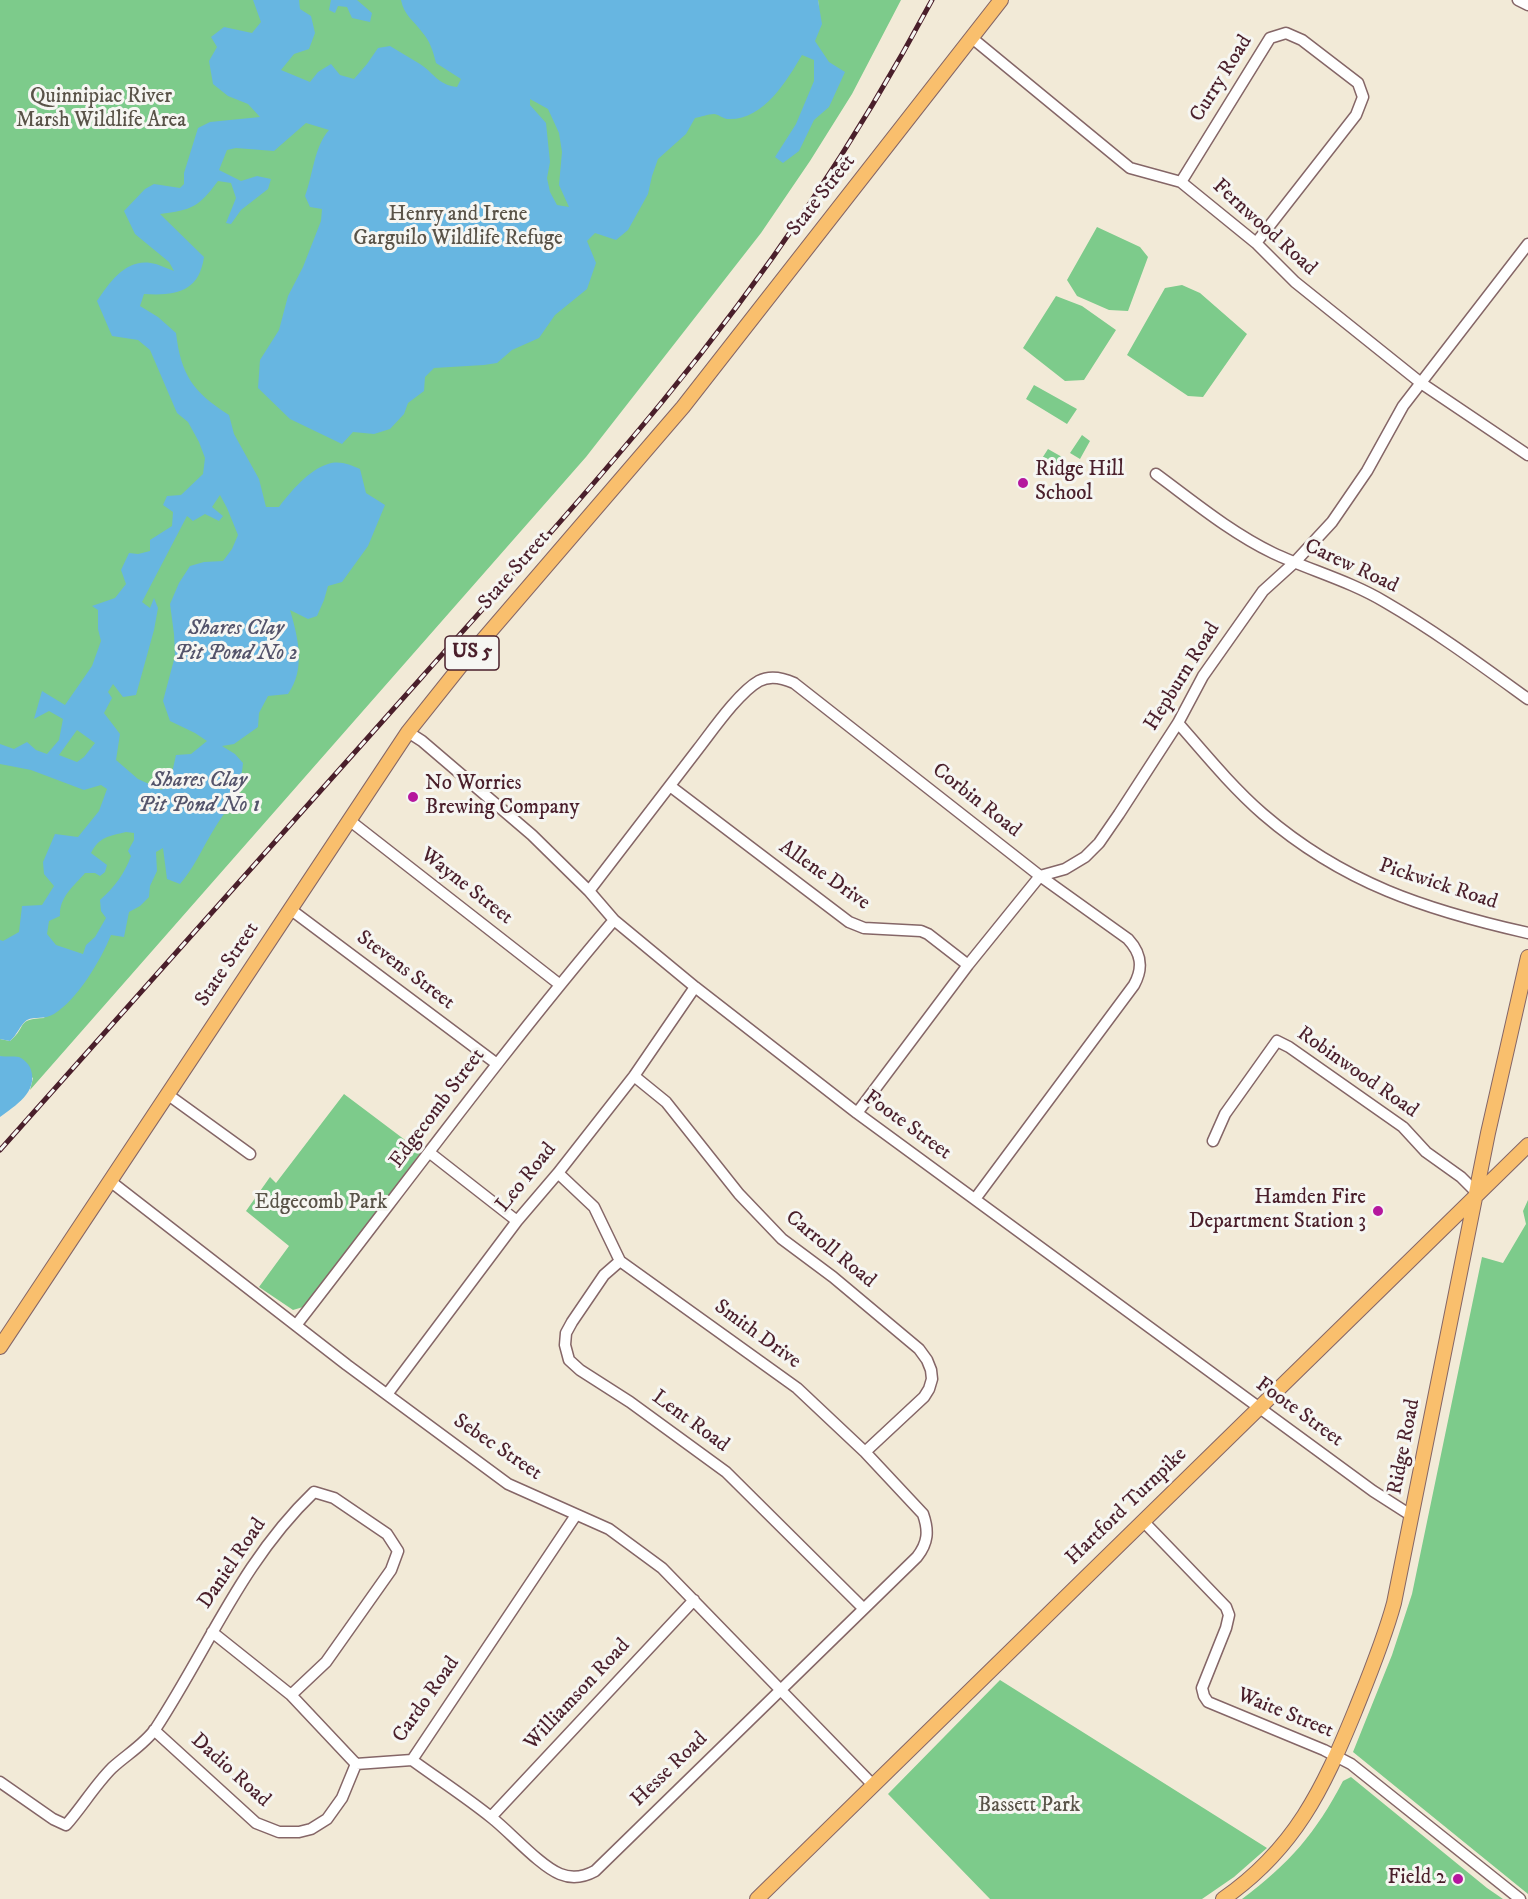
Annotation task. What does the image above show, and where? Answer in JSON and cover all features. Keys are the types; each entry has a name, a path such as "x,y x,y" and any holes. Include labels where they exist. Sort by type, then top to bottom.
{"main road":[{"name":"State Street","path":"0,1347 408,732 463,663 683,407 1001,0"},
{"name":"Ridge Road","path":"1223,1899 1254,1875 1285,1843 1305,1815 1336,1756 1390,1619 1488,1133 1528,957"},
{"name":"Hartford Turnpike","path":"757,1899 1528,1145"}],"street":[{"path":"1518,0 1528,4"},
{"name":"Curry Road","path":"1181,182 1270,38 1286,33 1302,40 1358,83 1363,97 1356,115 1256,243"},
{"name":"Fernwood Road","path":"972,38 1131,168 1181,182 1256,243 1295,282 1421,383 1528,455"},
{"name":"Hepburn Road","path":"1040,876 1065,869 1085,857 1099,843 1178,723 1203,676 1263,591 1295,562 1332,522 1367,471 1403,406 1528,244"},
{"name":"Carew Road","path":"1156,474 1236,533 1273,553 1383,600 1449,641 1528,699"},
{"name":"Corbin Road","path":"589,891 747,690 766,678 785,679 794,683 1040,876 1134,945 1140,959 1138,977 975,1199"},
{"name":"Pickwick Road","path":"1178,723 1263,814 1320,856 1353,876 1380,889 1432,908 1528,933"},
{"name":"Foote Street","path":"408,732 422,741 532,835 589,891 614,920 695,987 857,1113 1373,1491 1412,1516"},
{"name":"Allene Drive","path":"670,786 849,922 864,928 921,931 968,965"},
{"name":"Wayne Street","path":"349,820 560,984"},
{"path":"857,1113 968,965 1040,876"},
{"name":"Stevens Street","path":"290,909 497,1064"},
{"name":"Edgecomb Street","path":"297,1324 497,1064 614,920"},
{"name":"Leo Road","path":"388,1393 517,1221 634,1076 695,987"},
{"name":"Robinwood Road","path":"1213,1141 1225,1114 1277,1041 1289,1047 1403,1127 1426,1152 1461,1177 1477,1193"},
{"name":"Carroll Road","path":"634,1076 666,1102 739,1194 782,1239 890,1323 919,1349 927,1360 932,1379 924,1397 865,1452"},
{"path":"167,1094 250,1154"},
{"path":"429,1153 517,1221"},
{"name":"Smith Drive","path":"558,1173 594,1207 620,1261 797,1388 865,1452 923,1514 927,1526 927,1537"},
{"name":"Sebec Street","path":"110,1180 297,1324 346,1365 388,1393 508,1484 609,1529 662,1568 873,1785"},
{"name":"Lent Road","path":"620,1261 604,1275 572,1322 565,1345 569,1360 726,1472 863,1608"},
{"name":"Daniel Road","path":"0,1782 66,1826 111,1770 154,1730 239,1585 261,1552 295,1510 314,1492 334,1498 387,1534 398,1551 391,1570 326,1662 291,1695"},
{"name":"Cardo Road","path":"356,1764 412,1760 576,1515"},
{"name":"Waite Street","path":"1143,1521 1220,1601 1229,1615 1202,1688 1208,1702 1351,1764 1520,1899"},
{"name":"Hesse Road","path":"412,1760 491,1817 557,1873 577,1878 587,1875 595,1871 917,1557 924,1548 927,1537"},
{"name":"Williamson Road","path":"491,1817 694,1600"},
{"path":"212,1632 291,1695 356,1764"},
{"name":"Dadio Road","path":"154,1730 256,1822 279,1832 299,1832 311,1829 327,1818 342,1798 356,1764"}],"green space":[{"name":"Henry and Irene Garguilo Wildlife Refuge","path":"0,0 801,0 819,11 818,0 901,0 852,94 761,233 586,457 30,1090 33,1078 0,1056 0,1039 10,1041 25,1022 45,1018 0,991"},
{"path":"1097,227 1140,247 1148,257 1128,311 1109,310 1077,296 1067,280"},
{"path":"1182,285 1200,293 1247,334 1203,397 1188,396 1127,355 1165,288"},
{"path":"1056,296 1082,306 1116,330 1084,380 1065,381 1023,348"},
{"path":"1034,385 1077,409 1067,424 1026,399"},
{"path":"1082,435 1090,441 1080,459 1070,453"},
{"path":"1048,449 1062,457 1053,472 1039,463"},
{"name":"Edgecomb Park","path":"344,1094 421,1152 312,1297 303,1307 293,1310 259,1287 289,1246 246,1211 270,1177 276,1183"},
{"path":"1528,1200 1528,1894 1353,1752 1392,1655 1412,1594 1482,1257 1503,1263 1526,1224 1523,1211"},
{"name":"Bassett Park","path":"1000,1680 1267,1848 1234,1877 1202,1899 990,1899 888,1794"},
{"path":"1351,1777 1503,1899 1242,1899 1274,1873 1300,1846 1312,1832 1343,1781"}],"water":[{"path":"253,0 299,0 300,9 311,16 315,33 309,49 294,54 281,70 310,82 318,72 331,64 340,75 354,79 378,48 390,46 420,64 445,84 457,87 461,79 436,63 427,39 407,14 401,0 818,0 822,24 815,41 829,62 845,72 829,107 814,120 799,151 783,163 775,157 796,124 814,81 814,60 802,55 781,88 752,114 727,119 714,114 695,118 686,134 658,159 648,194 628,230 616,240 595,233 587,241 596,263 587,289 555,315 539,338 512,350 497,363 434,368 425,377 424,391 408,403 404,414 390,429 374,434 353,432 342,444 290,419 258,388 260,360 279,330 288,296 303,267 321,221 322,209 310,207 305,196 317,153 329,130 306,123 274,151 236,148 227,150 219,170 241,181 257,176 271,179 268,189 241,210 231,224 226,223 236,198 231,183 218,181 194,206 160,214 204,257 197,278 191,285 166,294 144,294 140,306 158,317 176,333 181,360 191,381 206,398 229,415 234,434 259,479 266,507 279,507 307,476 321,467 337,463 345,463 360,469 366,493 385,505 368,546 342,582 328,586 317,616 308,619 290,610 299,653 294,684 288,694 268,696 259,713 258,727 234,744 222,746 235,754 243,763 239,785 193,867 180,884 167,879 163,848 156,852 157,871 150,886 149,897 129,912 124,937 111,935 87,979 63,1008 50,1016 27,1020 10,1041 0,1039 0,940 3,941 19,932 22,906 42,905 54,886 44,874 43,862 55,834 78,837 99,811 107,789 101,785 84,790 31,770 0,764 0,744 14,749 27,742 36,750 47,754 59,740 63,719 49,711 34,719 42,691 65,705 92,666 101,641 98,629 98,610 92,606 115,598 126,584 121,570 129,553 138,554 150,551 150,540 172,526 173,512 163,505 167,496 181,495 203,474 205,458 199,442 188,422 177,413 150,350 138,340 112,336 97,301 114,278 137,263 156,264 174,271 169,262 135,234 124,211 145,189 154,184 180,188 184,184 184,173 198,128 210,122 260,117 248,104 228,96 213,84 209,61 217,47 211,37 224,27 252,33 261,22","holes":["530,99 548,109 559,133 562,152 559,185 569,207 557,205 550,192 547,178 550,162 546,123 530,105","220,495 238,535 223,561 204,562 190,566 179,583 170,604 175,656 163,701 170,721 207,741 191,754 176,755 172,773 162,790 138,779 116,760 120,734 104,713 112,698 108,692 113,684 123,697 136,695 158,608 154,598 150,608 142,602 187,516 193,521 205,514 219,521 223,516 212,507","77,730 95,743 77,762 59,755","126,832 134,833 134,840 128,851 131,856 126,868 100,900 101,911 106,918 95,937 86,945 83,954 56,945 47,934 49,921 60,916 65,897 85,873 95,873 100,876 105,872 107,865 91,853 101,840"]},
{"path":"331,0 357,0 372,13 370,22 352,18 347,7 338,6 335,13 329,10"},
{"path":"0,1056 23,1059 30,1068 32,1078 24,1098 0,1117"}],"railway":[{"path":"0,1150 544,541 662,402 737,306 807,207 872,105 932,0"}],"place":[{"name":"Ridge Hill School","path":"1023,483"},
{"name":"No Worries Brewing Company","path":"413,797"},
{"name":"Hamden Fire Department Station 3","path":"1378,1211"},
{"name":"Field 2","path":"1458,1879"}],"park label":[{"name":"Quinnipiac River Marsh Wildlife Area","path":"101,110"}],"water label":[{"name":"Shares Clay Pit Pond No 2","path":"236,642"},
{"name":"Shares Clay Pit Pond No 1","path":"199,794"}]}
